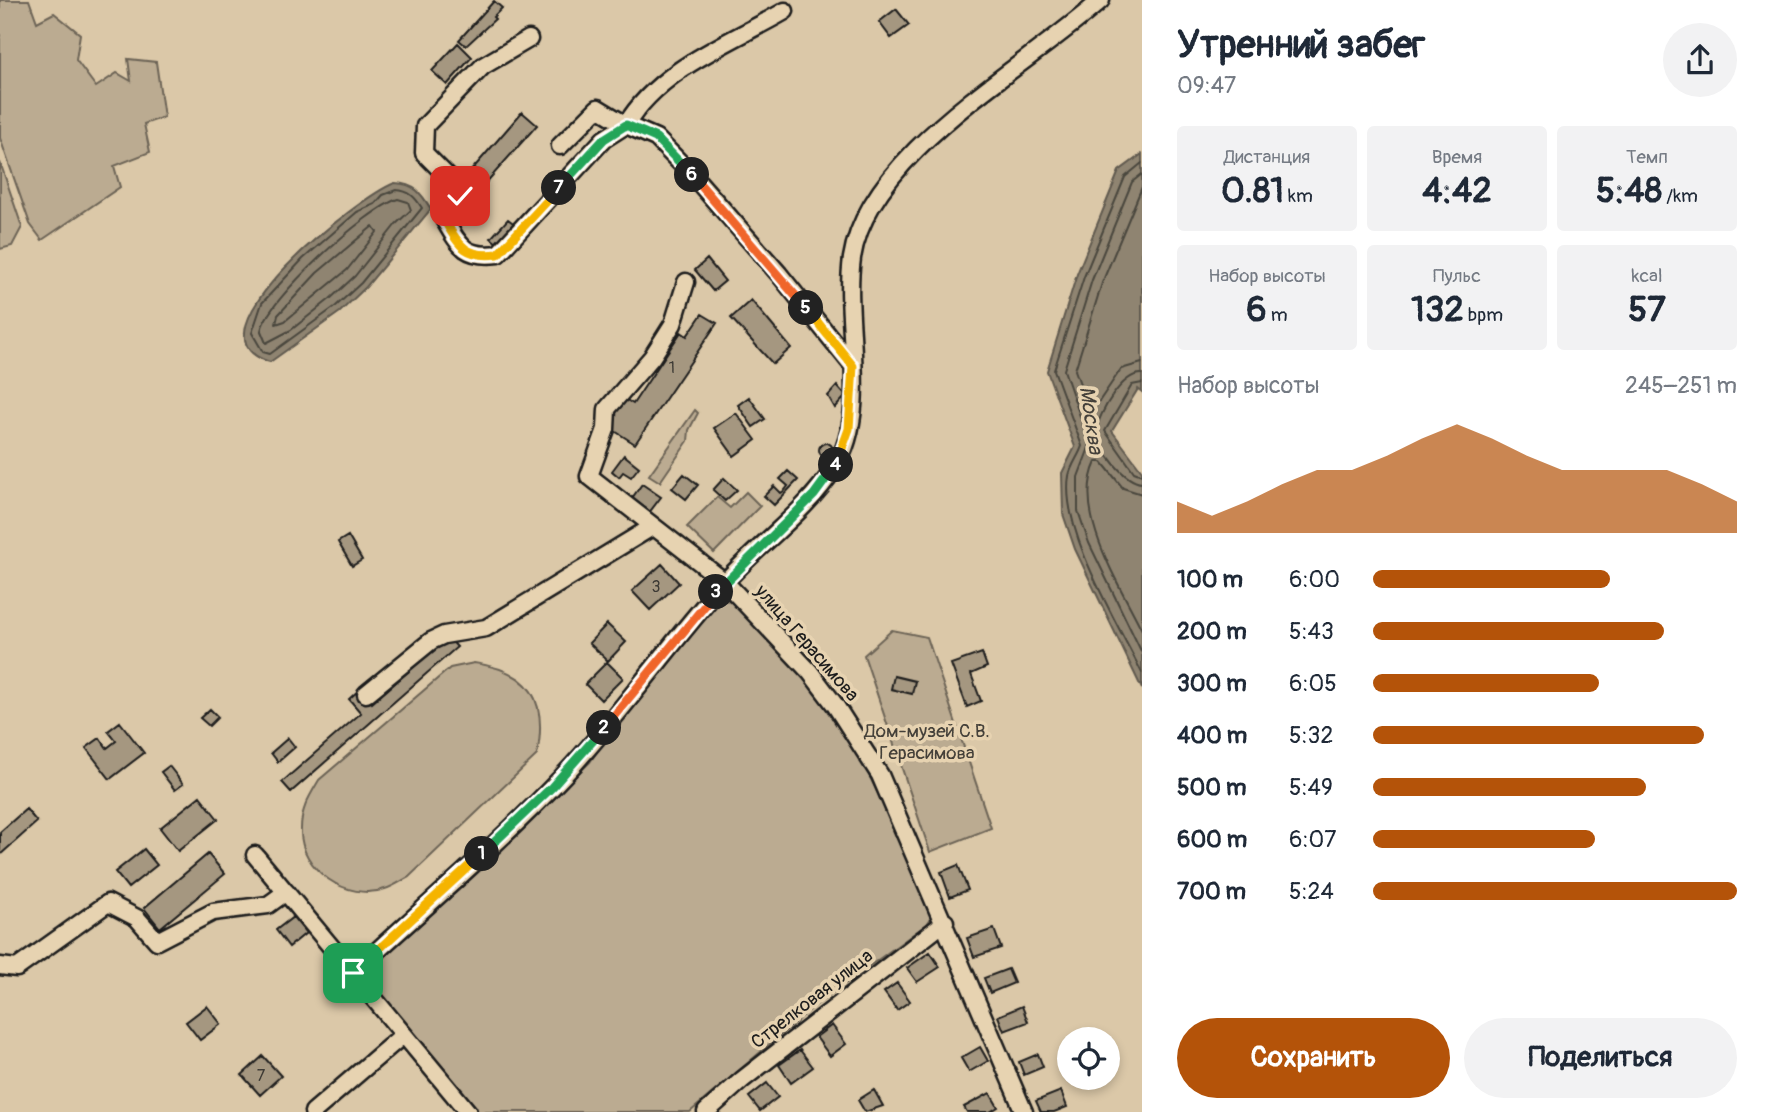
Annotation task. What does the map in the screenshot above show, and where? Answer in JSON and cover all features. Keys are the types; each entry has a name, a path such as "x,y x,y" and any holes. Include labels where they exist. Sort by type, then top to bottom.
{"street":[{"path":"686,282 673,324 652,357 607,409 606,429 589,476 725,582 814,495 834,468 849,429 853,366 852,261 866,212 907,161 941,126 1101,0"},
{"path":"529,39 483,66 425,125 424,153 453,182 460,196 445,221 460,247 480,257 498,254 604,139 626,125 645,99 712,49 785,11"},
{"path":"560,146 598,108 626,125 656,138 696,179 779,274 853,366"},
{"path":"366,694 431,641 444,635 486,628 652,527"},
{"name":"улица Герасимова","path":"353,973 565,774 725,582 810,672 859,740 880,775 1024,1112"},
{"path":"255,855 468,1112"},
{"path":"0,966 17,968 108,902 137,918 157,941 213,912 268,905 286,892"},
{"name":"Стрелковая улица","path":"706,1112 742,1080 945,922"},
{"path":"313,1112 404,1035"}],"green space":[{"path":"0,0 29,0 37,22 54,13 80,34 76,60 96,87 117,73 131,81 128,59 156,62 164,117 144,124 150,152 114,166 120,187 42,240 30,224 0,138"},
{"path":"0,162 22,227 12,246 0,249"},
{"path":"695,410 698,413 689,430 688,441 660,482 649,475"},
{"path":"746,492 760,506 714,553 687,527 717,497 730,508"},
{"path":"731,600 806,680 855,747 895,828 933,915 927,924 816,1005 690,1112 476,1112 386,1004 374,978 380,957 506,844 590,762 614,727 706,613 718,602"},
{"name":"Дом-музей С.В. Герасимова","path":"892,630 927,637 991,828 930,852 864,655"},
{"path":"474,663 509,673 531,691 540,719 537,755 409,877 388,888 371,892 342,887 328,879 308,858 301,829 304,809 319,780 450,668"}],"water":[{"name":"Москва","path":"1142,154 1142,392 1138,389 1112,431 1142,471 1142,689 1075,549 1063,514 1062,473 1075,447 1047,371 1077,274 1119,171"},
{"path":"395,183 417,190 431,209 366,287 340,312 270,362 248,347 246,325 261,297 286,267 348,212"}],"building":[{"path":"494,1 502,8 493,17 495,19 466,46 459,40"},
{"path":"896,9 909,25 891,38 879,22"},
{"path":"458,43 472,57 447,85 432,71"},
{"path":"522,112 537,125 477,193 463,180"},
{"path":"508,219 517,226 500,246 491,238"},
{"path":"707,259 725,281 713,291 695,270"},
{"path":"751,300 791,348 773,364 731,318"},
{"path":"702,314 717,323 635,444 607,426 625,399 633,404 681,332 687,336"},
{"path":"837,386 846,396 835,408 828,396"},
{"path":"749,397 765,419 753,427 738,405"},
{"path":"736,413 756,440 734,456 714,428"},
{"path":"826,443 831,445 831,455 826,457 821,455 819,450 821,445"},
{"path":"624,455 639,467 631,477 623,472 619,477 612,471"},
{"path":"788,471 798,480 774,505 764,496 774,486 781,493 785,490 788,486 780,479"},
{"path":"684,474 698,485 686,499 672,488"},
{"path":"724,478 737,490 725,501 713,490"},
{"path":"642,484 661,497 648,514 630,501"},
{"path":"348,536 362,560 352,566 338,542"},
{"path":"662,564 679,583 650,610 632,591"},
{"path":"607,624 626,642 608,661 589,643"},
{"path":"448,637 457,647 291,792 282,782 361,713 349,699 360,689 372,703"},
{"path":"982,653 987,667 971,674 981,701 967,707 951,664"},
{"path":"607,662 623,678 601,700 585,684"},
{"path":"894,676 915,681 912,694 891,689"},
{"path":"210,709 218,717 209,726 200,718"},
{"path":"120,722 144,753 110,779 86,748 100,738 107,748 116,741 108,731"},
{"path":"288,738 295,747 278,762 271,753"},
{"path":"169,766 183,784 175,790 161,772"},
{"path":"200,796 218,819 178,851 160,828"},
{"path":"26,809 37,822 0,855 0,832"},
{"path":"144,849 157,865 128,888 115,872"},
{"path":"208,854 225,874 160,928 144,908"},
{"path":"958,865 968,890 950,897 941,872"},
{"path":"293,917 306,933 289,947 276,930"},
{"path":"994,929 1001,948 974,957 967,938"},
{"path":"930,952 940,967 917,982 907,968"},
{"path":"1008,969 1014,983 990,993 984,978"},
{"path":"897,983 910,1001 897,1010 884,992"},
{"path":"207,1006 221,1024 200,1040 186,1022"},
{"path":"1022,1006 1028,1022 1004,1031 998,1016"},
{"path":"832,1025 846,1044 830,1056 816,1037"},
{"path":"980,1047 988,1061 969,1072 961,1058"},
{"path":"800,1050 813,1067 791,1083 779,1065"},
{"path":"1038,1054 1043,1067 1024,1075 1019,1062"},
{"path":"263,1056 281,1076 260,1095 242,1075"},
{"path":"767,1083 778,1097 760,1111 749,1097"},
{"path":"874,1090 883,1106 865,1112 858,1100"},
{"path":"1061,1091 1067,1107 1054,1112 1041,1112 1036,1101"},
{"path":"990,1093 998,1107 990,1112 967,1112 964,1107"}],"route":[{"path":"353,973 552,787 725,582 814,495 844,450 852,411 853,366 779,274 696,179 656,138 626,125 604,139 498,254 480,257 460,247 445,221 460,196"}]}
